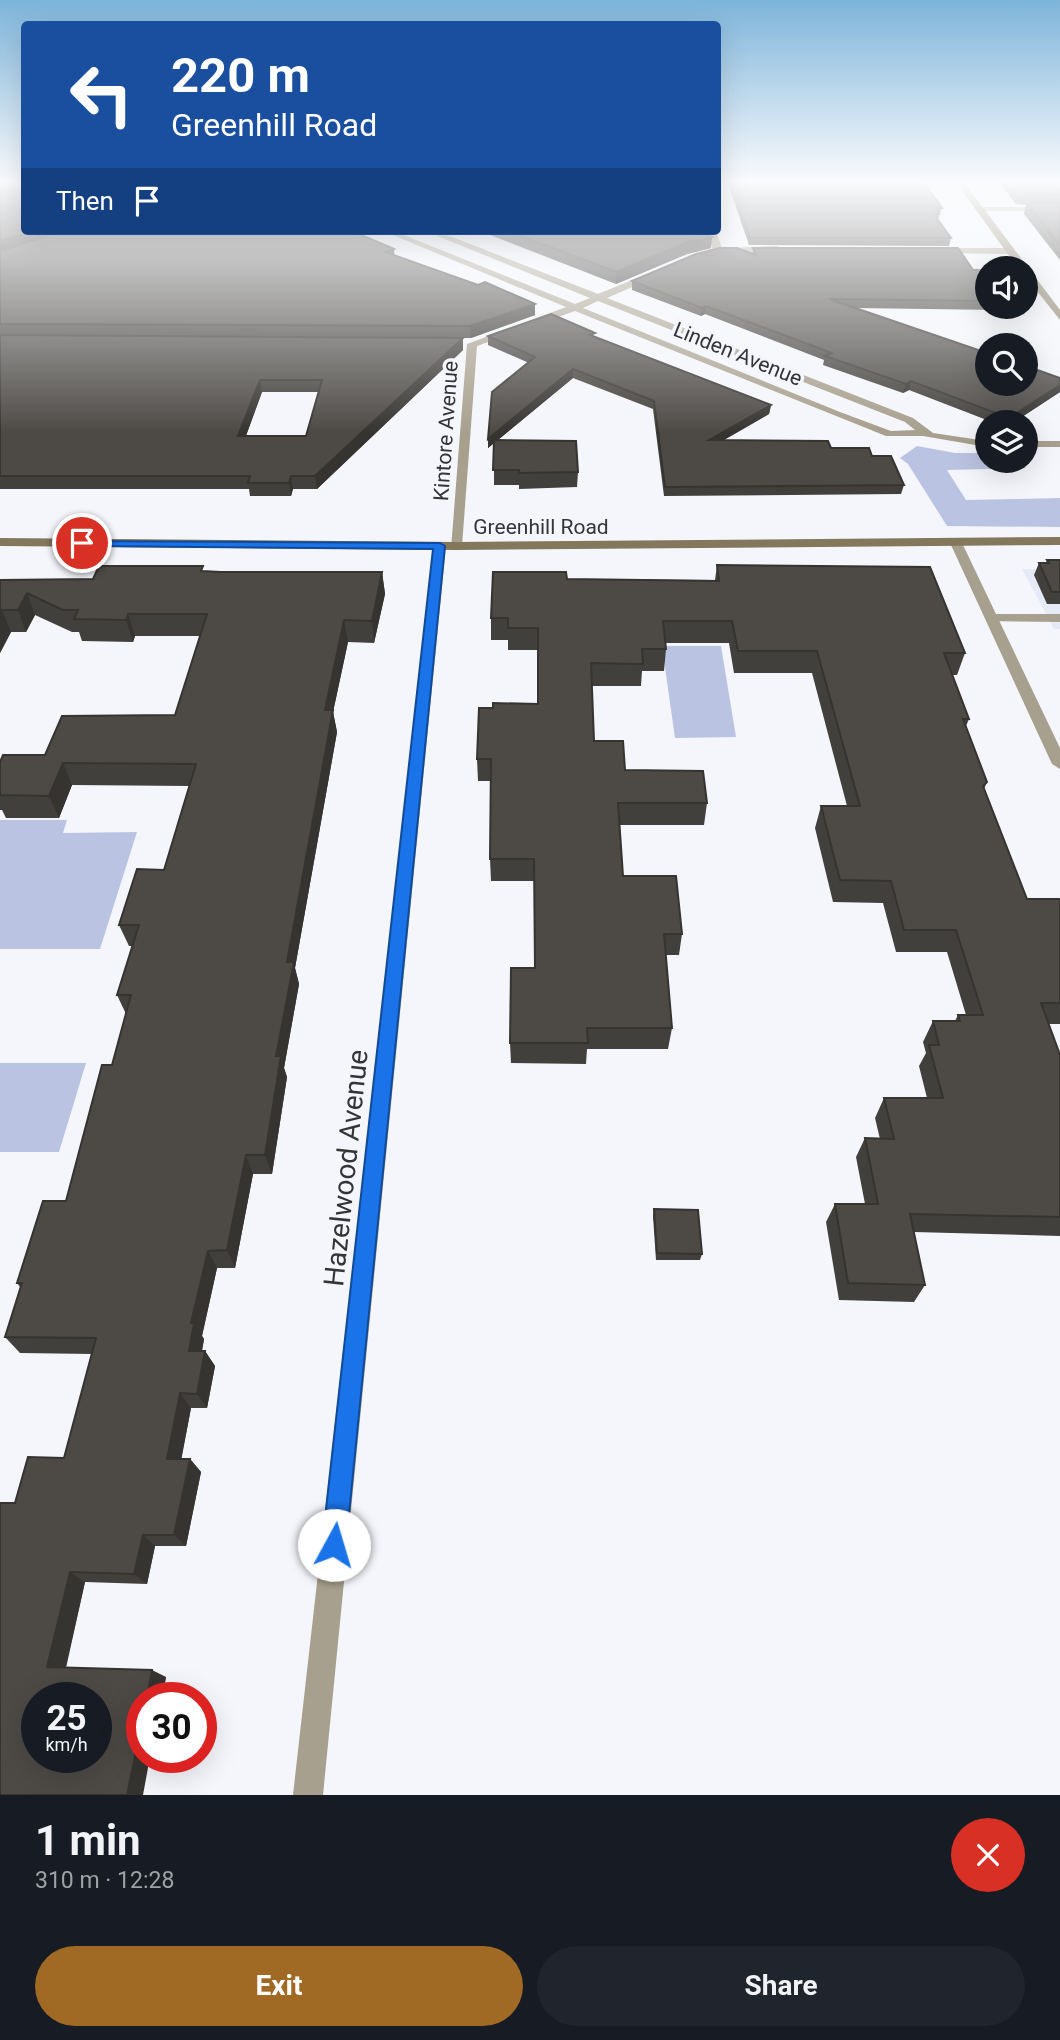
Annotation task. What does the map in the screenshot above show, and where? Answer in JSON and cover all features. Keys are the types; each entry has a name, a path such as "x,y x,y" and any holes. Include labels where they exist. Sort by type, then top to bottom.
{"main road":[{"path":"1038,288 1060,317"},
{"name":"Greenhill Road","path":"0,542 448,546 957,545 1060,541"},
{"name":"Greenhill Road","path":"957,545 1060,550"}],"street":[{"name":"Linden Avenue","path":"469,265 890,434 923,433 950,442 975,443"},
{"name":"Linden Avenue","path":"515,265 909,420 923,433"},
{"name":"Kintore Avenue","path":"448,546 472,344 600,298 667,268"},
{"path":"458,344 472,344"},
{"path":"808,403 830,391"},
{"path":"1038,444 1060,444"},
{"path":"957,545 1060,764"},
{"name":"Hazelwood Avenue","path":"308,1795 448,546"},
{"path":"991,618 1060,618"}],"shaded area":[{"path":"917,446 955,453 975,453 975,469 947,470 966,500 1060,498 1060,527 947,526 908,464 900,458"},
{"path":"1022,569 1060,570 1060,629 1054,629"},
{"path":"662,646 721,646 736,737 675,738"},
{"path":"0,820 67,820 63,833 137,832 100,949 0,949"},
{"path":"0,1063 86,1063 59,1152 0,1152"}],"building":[{"path":"0,265 421,265 478,285 485,282 535,304 470,326 0,324"},
{"path":"597,265 633,265 616,272"},
{"path":"670,265 969,265 975,270 975,301 829,299 975,349 975,396 1038,396 1038,370 1060,378 1060,385 1021,410 988,410 911,381 906,384 825,356 832,353 706,306 702,308 632,281"},
{"path":"551,314 595,333 590,335 771,405 709,440 828,441 831,448 869,448 872,456 891,456 904,485 665,487 654,401 573,369 488,439 492,392 535,357 488,336"},
{"path":"0,335 463,338 315,476 291,476 289,483 248,483 250,476 0,476","holes":["260,380 322,380 306,436 238,436"]},
{"path":"494,440 576,441 578,472 519,473 519,470 493,470"},
{"path":"1047,560 1060,560 1060,592 1052,592 1039,563 1049,563"},
{"path":"717,565 930,567 965,653 944,653 969,719 963,719 987,782 983,786 1027,899 1060,901 1060,1003 1041,1003 1060,1055 1060,1217 910,1214 925,1285 848,1283 835,1204 878,1204 865,1138 894,1139 884,1098 943,1098 929,1045 939,1045 933,1021 960,1021 958,1015 983,1015 956,930 904,930 891,881 840,880 821,806 860,806 817,651 738,651 732,621 663,621 666,649 642,649 643,664 591,663 594,741 623,741 625,770 703,771 707,803 618,803 623,876 676,876 682,934 664,934 672,1028 587,1028 588,1043 510,1043 511,968 535,968 534,859 490,859 491,759 477,759 479,708 493,708 493,703 538,704 538,628 508,628 508,618 491,618 493,572 566,572 567,579 719,581"},
{"path":"99,566 203,566 201,571 221,572 382,572 372,621 344,620 325,710 333,710 287,962 294,962 276,1056 281,1056 265,1155 246,1155 227,1250 208,1251 191,1323 194,1323 189,1351 205,1351 197,1394 180,1393 167,1459 190,1459 174,1535 143,1535 134,1574 70,1572 47,1667 152,1670 150,1682 126,1682 126,1773 132,1773 127,1795 0,1795 0,1503 15,1503 28,1457 64,1458 96,1338 5,1337 22,1283 17,1283 43,1201 66,1201 102,1065 112,1065 131,995 117,995 139,925 119,925 137,869 164,870 196,764 63,763 49,796 0,795 0,762 3,755 45,755 62,716 175,715 207,614 128,614 126,620 74,619 78,610 63,610 27,593 18,610 2,610 0,613 0,580 93,579"},
{"path":"654,1209 698,1210 702,1254 657,1253"}],"route":[{"path":"82,543 440,546 334,1545"}]}
